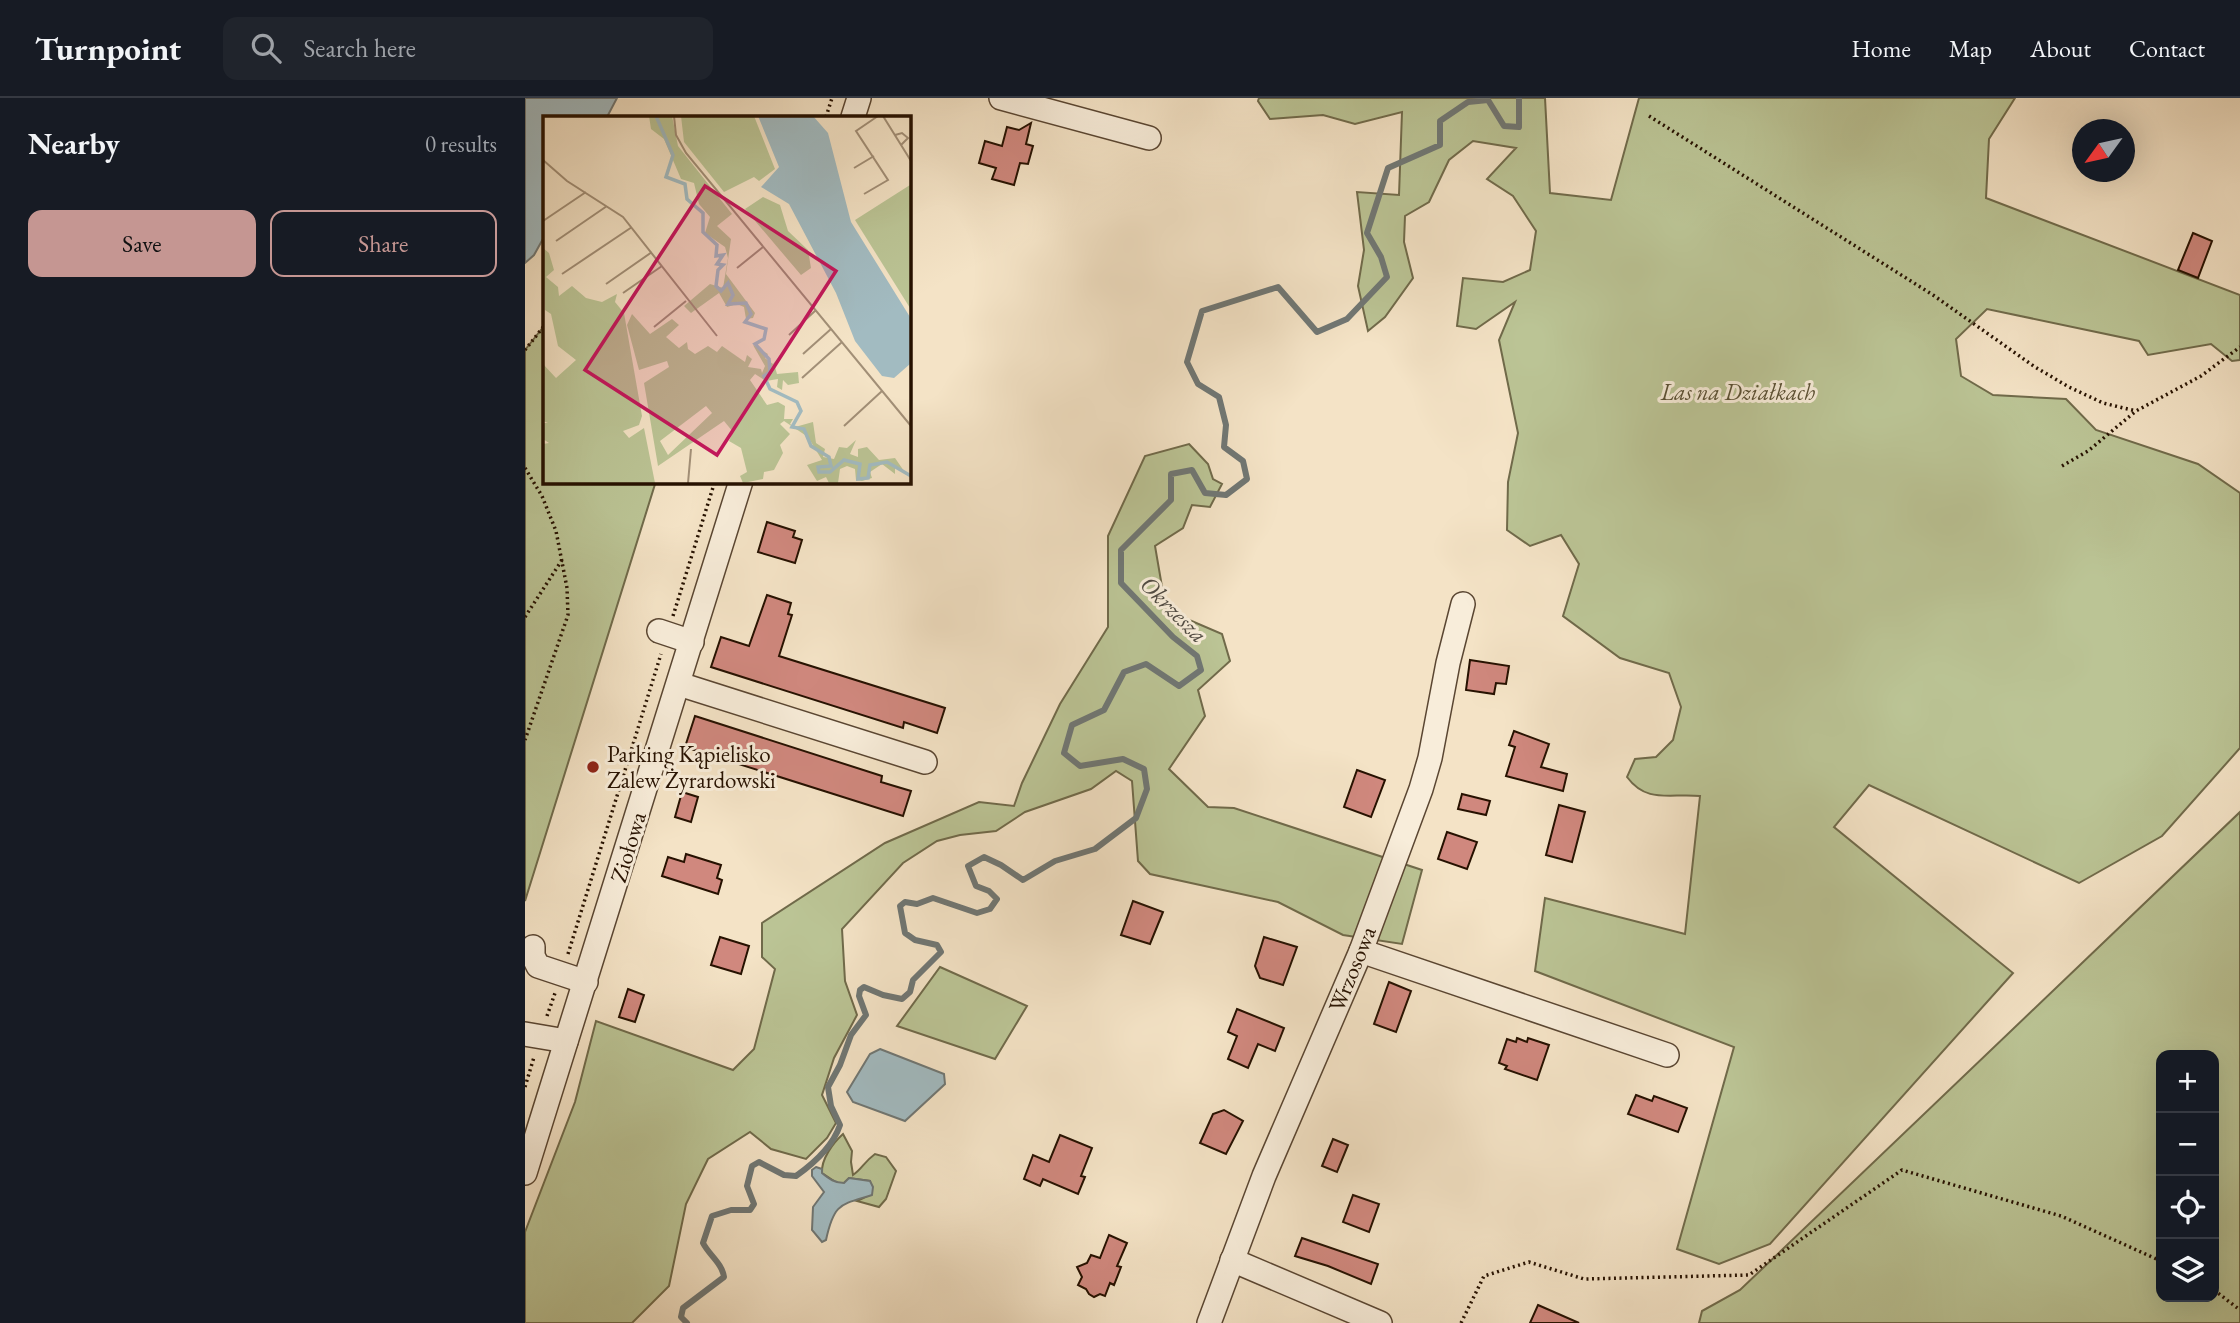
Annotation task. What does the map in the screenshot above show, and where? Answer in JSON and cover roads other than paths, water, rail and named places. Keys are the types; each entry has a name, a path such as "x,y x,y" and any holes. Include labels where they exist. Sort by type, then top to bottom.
{"street":[{"path":"853,116 859,98"},
{"path":"1001,98 1149,138"},
{"name":"Ziołowa","path":"525,1173 531,1133 586,982 740,483"},
{"name":"Wrzosowa","path":"1209,1323 1264,1176 1361,951 1422,789 1462,604"},
{"path":"663,632 692,642"},
{"path":"679,684 925,762"},
{"path":"534,947 533,957 538,966 586,982"},
{"path":"1361,951 1667,1055"},
{"path":"525,1034 566,1041"},
{"path":"1233,1261 1380,1323"}],"water":[{"path":"525,98 617,98 608,116 543,116 543,239 534,255 525,263"},
{"path":"880,1049 944,1074 945,1084 905,1121 853,1102 847,1092 870,1054"},
{"path":"816,1167 835,1181 844,1183 849,1178 870,1181 873,1187 872,1195 840,1207 832,1219 826,1240 822,1242 812,1230 813,1207 824,1192 812,1176 812,1170"}],"waterway":[{"name":"Okrzesza","path":"687,1323 681,1317 683,1308 724,1277 721,1267 703,1243 712,1216 731,1210 750,1210 754,1204 747,1186 752,1166 759,1162 784,1175 796,1176 822,1154 837,1133 840,1125 831,1106 828,1087 851,1035 866,1015 859,996 860,990 864,987 902,999 910,992 913,980 941,952 937,945 915,940 905,933 900,906 905,902 917,904 933,898 977,913 990,909 997,899 989,891 976,886 968,866 984,857 1023,880 1055,861 1095,849 1136,818 1147,789 1144,769 1123,759 1080,766 1064,753 1072,725 1104,710 1124,672 1146,664 1179,686 1201,670 1197,656 1173,637 1121,583 1121,550 1171,500 1171,474 1192,470 1205,493 1226,495 1247,479 1243,461 1224,447 1226,425 1219,397 1198,384 1187,362 1202,311 1278,287 1317,332 1347,319 1387,277 1381,257 1367,233 1388,168 1440,145 1440,121 1468,102 1488,100 1504,126 1519,127 1519,98"}],"place":[{"name":"Parking Kąpielisko Zalew Żyrardowski","path":"593,767"}],"park label":[{"name":"Las na Działkach","path":"1738,392"}]}
